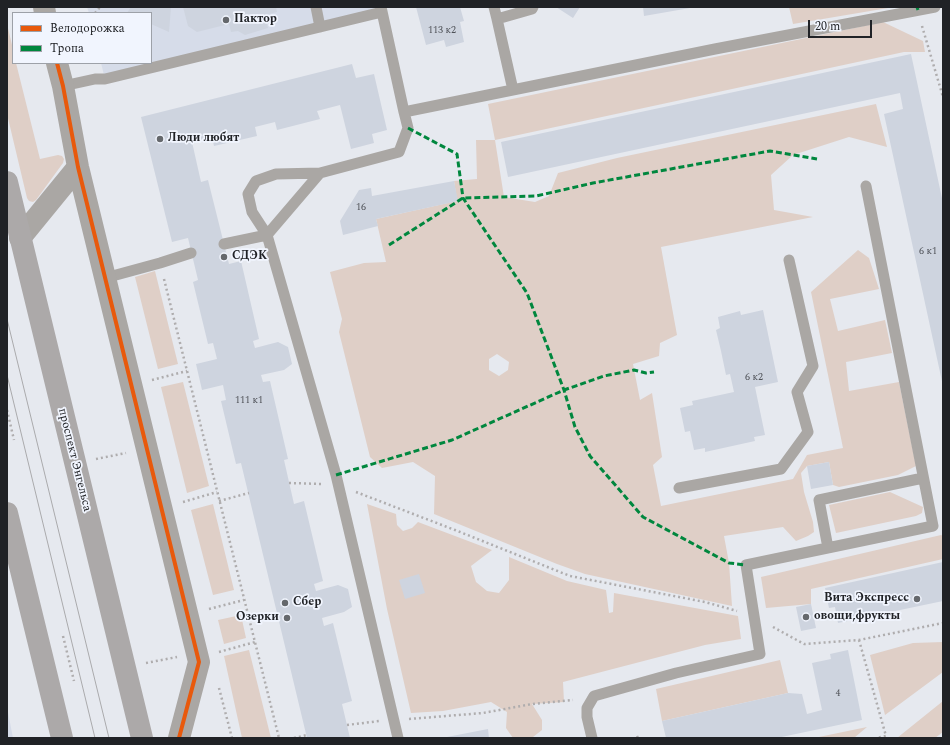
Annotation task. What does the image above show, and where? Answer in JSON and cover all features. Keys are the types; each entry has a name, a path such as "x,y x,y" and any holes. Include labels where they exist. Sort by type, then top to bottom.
{"main road":[{"name":"проспект Энгельса","path":"7,182 142,738"},
{"path":"7,513 62,738"}],"street":[{"path":"58,64 78,167 199,662 179,738"},
{"path":"20,238 78,167"}],"lane":[{"path":"316,7 320,27"},
{"path":"494,7 513,90"},
{"path":"497,19 532,9 533,7"},
{"path":"404,112 935,7"},
{"path":"63,86 95,79 105,79 320,27 381,10 408,128 399,152 320,173 276,174 256,181 248,194 252,212 267,235 338,485 398,738"},
{"path":"224,244 267,235 320,173"},
{"path":"592,738 587,717 587,708 589,702 594,696 676,673 760,654 746,565 933,526 866,186"},
{"path":"105,278 191,253"},
{"path":"679,488 781,469 808,432 797,392 813,366 789,260"},
{"path":"828,548 819,500 923,478"}],"path":[{"path":"918,10 943,97"},
{"path":"160,263 279,738"},
{"path":"152,380 187,371"},
{"path":"7,410 14,440"},
{"path":"96,459 129,452"},
{"path":"289,482 338,485 570,576 705,602 754,617 804,644 859,640 943,623"},
{"path":"183,502 217,492"},
{"path":"219,501 249,493"},
{"path":"209,609 244,600"},
{"path":"63,636 74,681"},
{"path":"859,640 886,736 876,738"},
{"path":"219,652 255,642"},
{"path":"146,664 178,657"},
{"path":"219,688 232,738"},
{"path":"347,725 393,719 483,714 532,704 564,702 594,696"},
{"path":"294,738 307,735"}],"shaded area":[{"path":"87,7 384,7 105,79 101,64 152,64 152,12 89,12"},
{"path":"789,7 894,7 793,24"},
{"path":"883,22 923,41 925,52 904,52 495,140 488,104"},
{"path":"7,24 12,45 12,64 16,64 40,159 58,155 62,156 64,159 63,163 33,202 29,201 27,198 7,114"},
{"path":"876,104 887,147 849,137 793,155 771,175 774,210 813,217 661,247 677,335 660,343 659,356 633,364 640,400 652,393 662,457 653,465 661,506 793,479 807,455 843,448 811,292 858,250 869,258 879,289 830,299 838,331 885,320 892,353 846,362 849,391 899,382 916,466 898,475 839,487 833,485 829,462 807,466 801,473 814,532 796,541 783,527 724,536 729,563 732,606 585,574 434,514 435,476 413,462 382,468 370,457 339,332 342,319 330,272 364,263 386,262 376,219 457,201 454,181 477,179 476,140 495,140 504,197 535,202 549,196 558,173 617,158","holes":["497,354 509,362 508,370 499,376 489,370 489,359"]},
{"path":"155,271 178,364 158,369 135,277"},
{"path":"183,382 209,486 187,493 161,387"},
{"path":"890,492 923,507 922,513 916,516 836,533 829,505"},
{"path":"213,504 234,590 213,595 191,510"},
{"path":"367,504 396,514 397,525 403,531 412,528 418,522 492,550 471,566 476,582 487,591 499,593 509,580 509,557 567,581 606,590 609,613 613,612 614,593 738,616 741,639 705,645 563,682 564,702 532,704 542,720 542,730 533,737 513,738 506,728 507,712 491,702 443,711 411,713 387,609"},
{"path":"941,535 943,536 943,559 811,589 811,604 766,608 761,577"},
{"path":"241,615 246,638 224,644 218,620"},
{"path":"943,642 943,672 885,715 870,655 913,643"},
{"path":"249,650 271,738 242,738 224,656"},
{"path":"780,660 788,693 662,721 656,689"},
{"path":"943,701 943,732 935,738 897,738"},
{"path":"7,707 13,738 7,738"},
{"path":"867,727 854,738 814,738"}],"building":[{"path":"131,7 171,7 169,32 152,24 152,12 128,12"},
{"name":"Пактор","path":"183,7 276,7 277,12 265,15 268,28 245,35 238,31 231,32 229,24 197,32 188,26"},
{"path":"416,7 460,7 464,21 460,22 464,42 446,47 444,40 426,45"},
{"path":"556,7 580,7 573,18"},
{"path":"643,7 690,7 690,8 644,16"},
{"path":"911,54 943,203 943,386 884,114 903,109 900,93 508,177 501,142"},
{"path":"352,64 356,78 374,74 387,130 372,134 374,143 351,149 340,105 317,111 320,119 277,130 275,122 255,127 257,136 214,146 212,137 192,142 201,182 208,180 229,264 241,261 259,339 253,341 255,348 278,342 288,347 292,364 284,370 261,375 263,382 270,381 288,459 284,460 294,504 304,501 323,581 314,584 316,591 338,585 348,589 352,607 344,612 322,618 324,626 333,623 352,701 342,704 350,738 307,738 241,463 236,464 221,401 226,400 223,385 202,390 196,364 217,359 213,343 208,344 193,282 198,280 188,238 172,242 141,117"},
{"path":"454,181 458,201 376,219 378,226 343,235 340,221 359,190 371,188 372,196"},
{"path":"763,310 778,382 755,387 765,435 754,437 755,441 705,452 705,448 694,450 690,431 685,432 680,408 693,405 692,401 734,392 730,374 726,375 716,330 720,328 718,317 740,311 741,315"},
{"path":"829,462 833,485 811,489 807,466"},
{"path":"943,562 943,601 838,623 835,607 829,608 825,588"},
{"path":"419,574 425,593 405,599 399,580"},
{"name":"овощи,фрукты","path":"811,604 816,628 801,631 796,607"},
{"path":"848,650 862,720 777,738 666,738 662,721 788,693 802,694 807,714 822,710 812,663 831,659 830,654"},
{"path":"488,729 489,738 447,738 447,737"}],"tram line":[{"path":"7,319 109,738"},
{"path":"7,375 95,738"}],"marked path":[{"path":"408,128 457,154 463,198 527,293 564,390 575,427 590,456 643,517 729,563 746,565"},
{"path":"389,245 463,198 536,196 593,183 770,151 817,159"},
{"path":"336,475 452,440 564,390 604,376 634,370 646,373 654,372"}],"cycle path":[{"path":"57,64 63,86 78,167 199,662 179,738"}],"place":[{"name":"Пактор","path":"226,20"},
{"name":"Люди любят","path":"160,139"},
{"name":"СДЭК","path":"224,257"},
{"name":"Вита Экспресс","path":"917,599"},
{"name":"Сбер","path":"285,603"},
{"name":"овощи,фрукты","path":"806,617"},
{"name":"Озерки","path":"287,618"}]}
